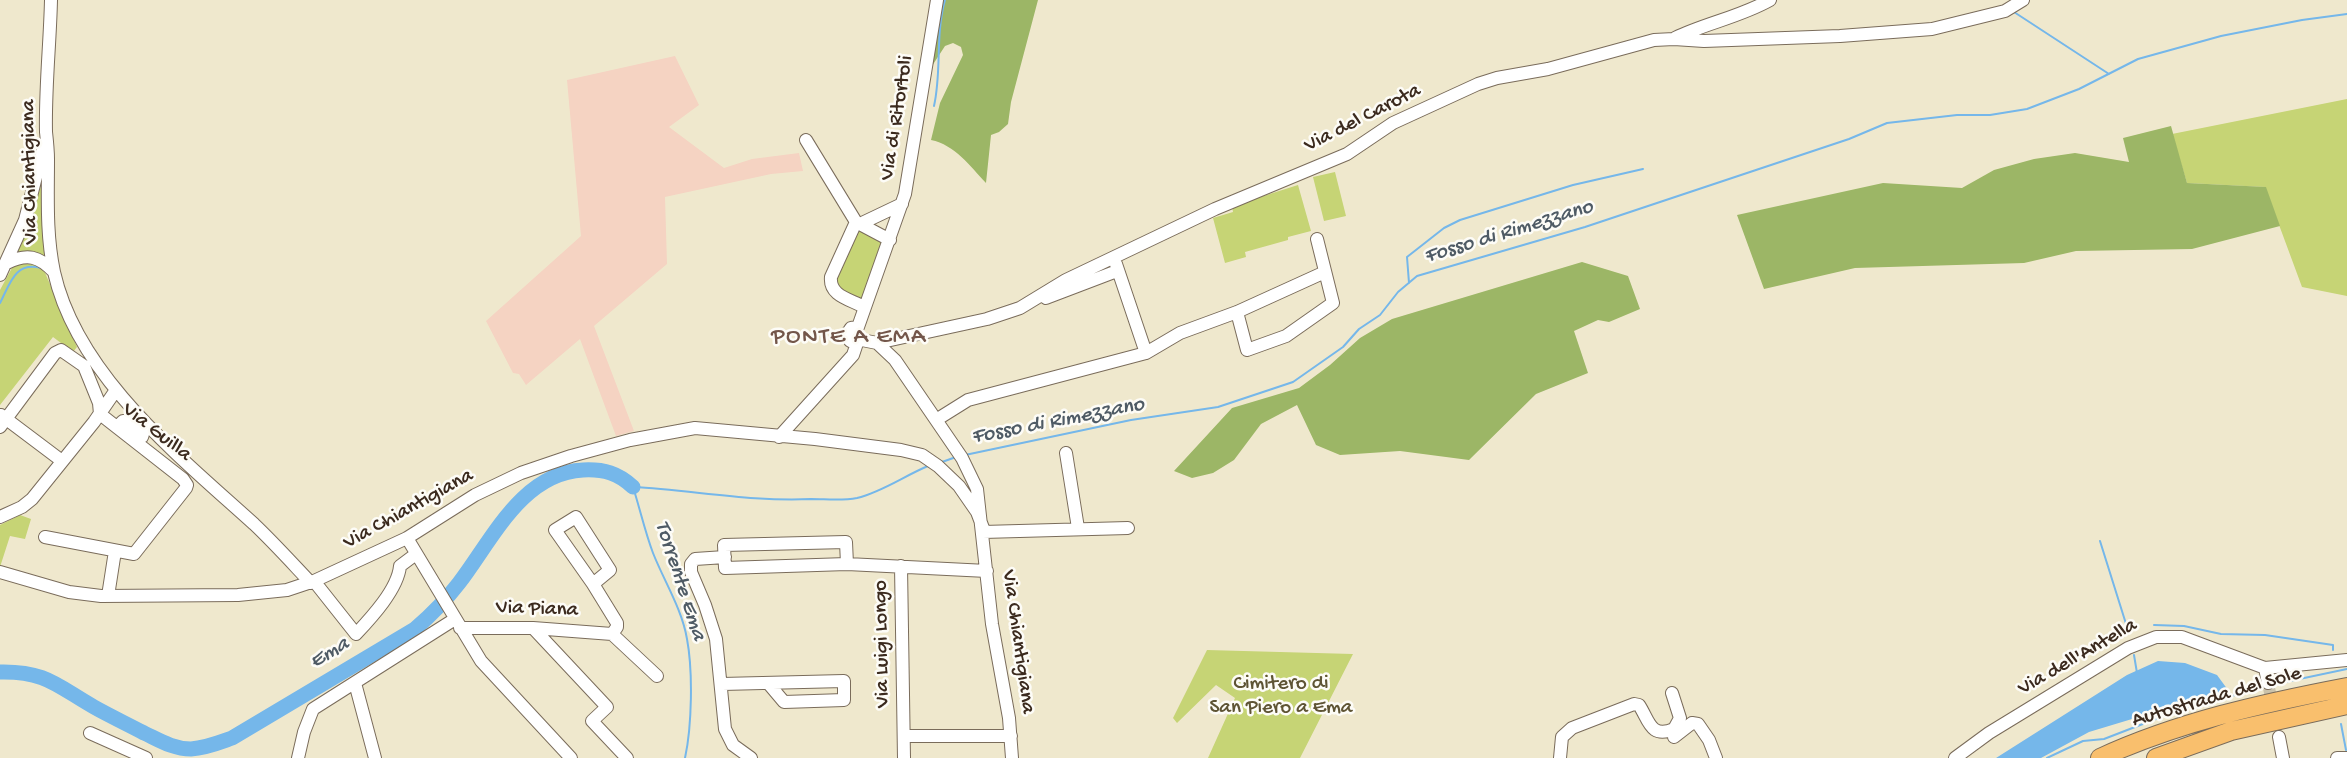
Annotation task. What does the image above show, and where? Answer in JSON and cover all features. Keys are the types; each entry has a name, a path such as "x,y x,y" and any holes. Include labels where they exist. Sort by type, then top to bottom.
{"highway":[{"name":"Autostrada del Sole","path":"2100,758 2139,742 2222,715 2347,687"},
{"name":"Autostrada del Sole","path":"2156,758 2231,731 2347,705"}],"street":[{"name":"Via Chiantigiana","path":"51,0 46,131 47,216 54,272 75,327 92,357 116,390 189,467 254,524 313,582 406,538 451,508 544,464 630,440 694,428 815,439 901,450 922,455 949,476 969,501 983,530"},
{"name":"Via di Ritortoli","path":"860,342 850,341 847,336 849,329 858,327 902,204 937,0"},
{"name":"Via del Carota","path":"1674,39 1698,27 1733,17 1770,0"},
{"name":"Via del Carota","path":"1020,308 1066,279 1215,209 1347,154 1393,123 1478,84 1497,78 1548,69 1654,40 1704,41 1840,36 1932,29 2005,11 2023,0"},
{"path":"0,275 32,200 46,131"},
{"path":"806,141 858,223 890,240"},
{"path":"864,307 833,291 830,285 831,277 858,223 902,204"},
{"path":"1237,312 1247,350 1286,336 1333,303 1317,238"},
{"path":"7,263 20,257 36,258 45,262 54,272"},
{"path":"1115,257 1117,271 1146,353"},
{"name":"Via del Carota","path":"877,343 987,319 1117,271"},
{"path":"779,437 853,355 860,342 877,343 895,360 936,420 969,399 1146,353 1180,333 1237,312 1325,272"},
{"path":"62,461 2,421 55,353 61,350 84,366 99,403 100,414"},
{"path":"0,517 22,507 32,499 100,414 116,390"},
{"name":"Via Guilla","path":"45,537 134,554 187,485 183,479 100,414"},
{"name":"Via Chiantigiana","path":"936,420 960,455 979,497 992,624 1011,736 1012,758"},
{"path":"117,427 123,422 130,422 143,434 142,437"},
{"path":"1066,453 1078,528"},
{"name":"Via Piana","path":"455,619 612,634 617,623 555,530 576,517 610,570 593,584"},
{"path":"983,530 1128,528"},
{"path":"406,538 481,661 570,758"},
{"path":"847,564 846,542 724,545 725,568 847,564 901,566"},
{"path":"108,597 115,550"},
{"path":"0,572 69,592 108,597 238,595 287,590 313,582 356,634 392,590 398,578 400,566 416,554"},
{"path":"725,557 698,558 690,567 712,626 722,684 723,722 737,750 751,758"},
{"name":"Via Luigi Longo","path":"904,758 901,566 987,571"},
{"path":"298,758 311,711 455,619"},
{"path":"533,628 607,707 592,721 627,758"},
{"path":"612,634 657,676"},
{"name":"Via dell'Antella","path":"1955,758 1989,733 2144,640 2170,635 2182,637 2265,668 2347,660"},
{"path":"2265,668 2268,683"},
{"path":"722,684 844,681 844,700 784,702 768,683"},
{"path":"355,683 375,758"},
{"path":"1662,733 1674,729 1679,724 1680,718 1672,693"},
{"path":"1560,758 1562,737 1572,728 1634,704 1639,705 1648,723 1672,738 1692,723 1698,724 1703,729 1716,758"},
{"path":"90,733 146,758"},
{"name":"Via Luigi Longo","path":"904,736 1011,736"},
{"path":"2279,737 2283,758"},
{"path":"2337,758 2347,758"}],"shaded area":[{"path":"675,56 699,105 669,127 724,168 752,159 799,153 803,171 771,174 665,197 667,264 594,326 634,431 616,436 580,339 526,385 519,374 513,373 486,321 581,236 567,80"}],"green space":[{"path":"941,0 1038,0 1011,102 1008,124 999,132 991,135 986,183 955,151 931,140 940,103 963,55 961,47 953,43 945,46 932,66"},
{"path":"2347,99 2347,296 2302,287 2265,187 2187,183 2172,134"},
{"path":"2171,126 2187,183 2266,187 2280,226 2192,249 2076,251 2024,263 1855,268 1764,289 1737,215 1883,183 1962,188 1994,170 2034,159 2075,153 2129,162 2123,138"},
{"path":"1335,172 1346,216 1324,221 1313,177"},
{"path":"1298,185 1311,231 1245,252 1246,257 1225,263 1213,218 1233,212 1232,206"},
{"path":"41,186 44,186 46,255 16,255 25,236"},
{"path":"857,230 885,242 861,302 836,290 836,280"},
{"path":"1582,262 1628,276 1640,309 1609,322 1598,320 1574,331 1588,373 1536,394 1469,460 1400,451 1340,455 1316,445 1297,405 1261,424 1234,460 1213,473 1192,478 1174,471 1232,408 1299,388 1330,365 1360,338 1392,319"},
{"path":"21,263 36,264 43,268 77,347 73,352 53,337 0,405 0,290 13,266"},
{"path":"20,515 31,519 25,539 10,536 0,567 0,525"},
{"name":"Cimitero di San Piero a Ema","path":"1207,650 1353,654 1300,758 1208,758 1235,698 1216,685 1177,723 1173,718"}],"water":[{"path":"2158,661 2185,663 2217,675 2228,690 2089,732 2041,758 1996,758 2127,675"}],"waterway":[{"path":"934,106 938,80 940,26 945,0"},
{"path":"2014,12 2109,74"},
{"name":"Fosso di Rimezzano","path":"965,455 1131,420 1218,407 1293,382 1343,347 1359,329 1380,315 1398,292 1417,276 1585,227 1849,139 1887,123 1957,115 1990,115 2027,109 2079,89 2138,59 2221,36 2302,20 2347,14"},
{"path":"1409,283 1407,257 1444,228 1460,220 1573,185 1643,169"},
{"path":"0,303 19,271 32,267 41,268"},
{"name":"Fosso di Rimezzano","path":"942,462 956,457"},
{"name":"Fosso di Rimezzano","path":"685,758 691,698 685,628 657,564 633,487 767,499 846,499 875,492 928,466"},
{"name":"Ema","path":"0,672 16,672 40,677 106,714 172,746 184,749 202,748 232,738 415,629 454,589 510,512 543,483 562,474 591,470 616,475 633,487"},
{"path":"2100,541 2127,627"},
{"path":"2154,625 2184,626 2221,634 2265,635 2333,645 2333,650"},
{"path":"2134,655 2137,673"},
{"path":"2271,685 2347,669"},
{"path":"2047,758 2083,741 2104,739 2179,710 2265,687"},
{"path":"2341,724 2346,750"}],"tunnel":[{"path":"2268,683 2279,737"}],"district":[{"name":"PONTE A EMA","path":"849,338"}],"water label":[{"name":"Torrente Ema","path":"679,581"}]}
